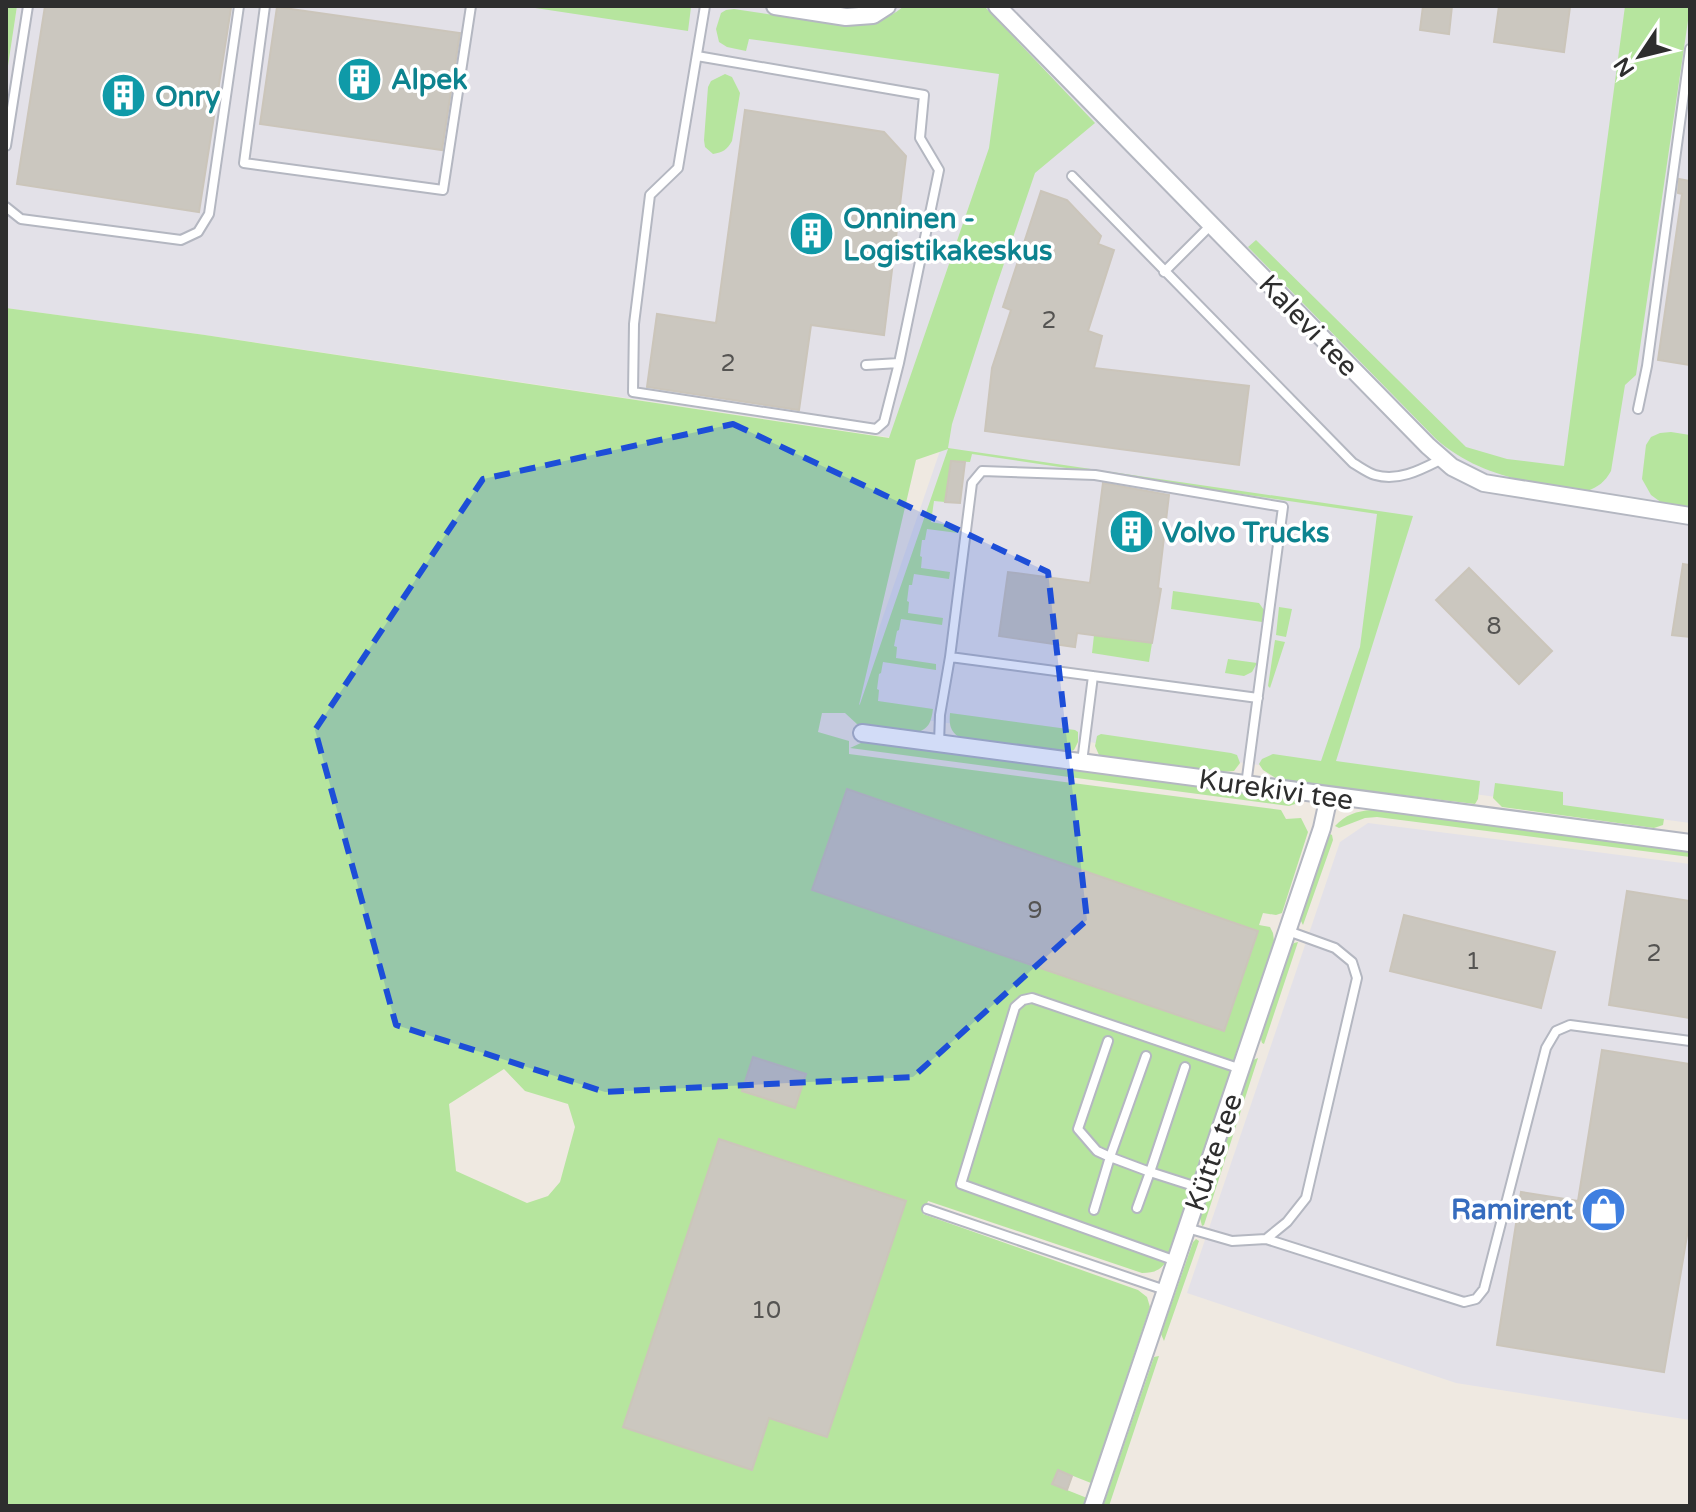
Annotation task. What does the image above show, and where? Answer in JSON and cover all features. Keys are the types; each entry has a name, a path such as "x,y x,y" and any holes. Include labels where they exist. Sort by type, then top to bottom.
{"street":[{"path":"775,6 846,17 873,15 887,6"},
{"name":"Kalevi tee","path":"997,6 1452,467 1484,483 1690,516"},
{"name":"Kurekivi tee","path":"862,733 1690,843"},
{"name":"Kütte tee","path":"1093,1506 1322,828 1329,796"}],"lane":[{"path":"6,146 28,6"},
{"path":"6,207 21,219 181,240 198,232 209,214 239,6"},
{"path":"265,6 244,163 443,190 471,6"},
{"path":"697,56 924,95 920,138 939,170 899,363 884,422 876,429 633,392 634,324 650,195 678,168 705,6"},
{"path":"1638,409 1650,351 1690,49"},
{"path":"1072,176 1353,463 1374,475 1395,477 1417,472 1443,458"},
{"path":"1164,272 1211,225"},
{"path":"866,365 899,363"},
{"path":"939,744 940,715 972,483 982,471 1095,475 1283,507 1246,785"},
{"path":"950,657 1258,698"},
{"path":"1082,763 1093,676"},
{"path":"1266,1239 1287,1222 1306,1198 1357,978 1352,962 1335,948 1287,931"},
{"path":"1176,1261 961,1184 1015,1007 1023,1000 1032,998 1241,1069"},
{"path":"1187,1228 1232,1241 1266,1239 1464,1302 1476,1299 1484,1289 1546,1048 1556,1031 1570,1025 1690,1041"},
{"path":"1108,1041 1078,1129 1097,1151 1200,1188"},
{"path":"1094,1210 1146,1056"},
{"path":"1137,1208 1185,1067"},
{"path":"927,1209 1166,1290"}],"highlighted area":[{"path":"733,424 1048,572 1087,920 913,1077 605,1092 396,1025 315,730 483,479"}],"shaded area":[{"path":"17,6 1690,6 1690,823 851,710 942,445 6,308 6,79"},
{"path":"1368,823 1690,864 1690,1420 1456,1383 1187,1293 1340,842"}],"green space":[{"path":"6,6 17,6 6,79"},
{"path":"522,6 690,6 691,7 688,31"},
{"path":"904,6 984,6 1095,123 1035,173 952,424 948,448 1413,516 1336,761 1480,781 1475,804 1279,780 1259,764 1273,754 1321,761 1360,647 1377,514 972,454 970,462 951,461 945,502 934,501 931,522 959,527 958,533 927,529 920,556 921,568 950,572 949,579 914,574 907,601 908,613 943,618 942,625 901,619 894,646 897,647 896,658 936,664 936,670 883,662 877,689 878,701 933,709 930,722 915,733 858,725 845,713 822,713 818,732 849,741 849,754 1281,810 1286,819 1301,818 1308,832 1282,913 1263,913 1259,925 1270,927 1274,941 1168,1259 1163,1266 1142,1273 928,1201 923,1214 1138,1290 1147,1297 1150,1307 1091,1483 1058,1470 1052,1484 1087,1498 1084,1506 6,1506 6,308 889,438 989,148 999,74 749,39 746,51 719,42 716,29 721,13 734,9 840,25 874,22","holes":["948,449 860,704 859,705 916,460","504,1069 525,1091 568,1104 575,1127 560,1182 548,1196 527,1203 456,1171 449,1104"]},
{"path":"1625,6 1690,7 1636,375 1625,385 1611,471 1601,484 1587,491 1507,476 1452,452 1248,247 1256,240 1466,447 1507,459 1564,466"},
{"path":"725,74 732,77 740,93 732,141 724,150 713,154 705,147 704,140 708,87 711,81"},
{"path":"1671,432 1690,435 1690,507 1662,503 1651,495 1642,479 1646,445 1651,437"},
{"path":"1173,591 1259,603 1264,610 1262,622 1171,609"},
{"path":"1279,607 1292,609 1286,637 1276,635"},
{"path":"1094,635 1152,643 1149,662 1092,653"},
{"path":"1275,640 1285,642 1270,688 1268,686"},
{"path":"1228,659 1257,663 1252,672 1244,676 1225,673"},
{"path":"950,713 1075,730 1078,732 1078,742 1074,750 1065,753 962,739 951,728"},
{"path":"1101,734 1231,753 1237,755 1240,763 1234,771 1222,772 1103,758 1095,746 1097,736"},
{"path":"863,742 1296,800 1298,803 1289,806 850,748"},
{"path":"1495,783 1563,792 1563,805 1664,819 1663,825 1654,828 1502,807 1493,798"},
{"path":"1371,810 1690,851 1690,857 1377,817 1339,828 1335,826 1352,814"},
{"path":"1330,834 1333,840 1303,925 1300,919"},
{"path":"1298,942 1264,1044 1260,1036 1290,947"},
{"path":"1258,1058 1202,1226 1200,1218 1253,1060"},
{"path":"1196,1239 1199,1241 1164,1341 1161,1334"},
{"path":"1159,1356 1109,1506 1103,1506 1154,1357"}],"building":[{"name":"Onry","path":"45,6 231,8 199,212 17,184"},
{"path":"1423,6 1452,6 1449,34 1420,30"},
{"path":"1499,6 1570,7 1564,52 1494,42"},
{"name":"Alpek","path":"277,7 460,33 442,150 260,124"},
{"name":"Onninen - Logistikakeskus","path":"745,110 884,132 906,156 884,335 811,325 799,410 647,387 657,314 716,323"},
{"path":"1679,179 1690,181 1690,365 1658,360 1682,194 1678,193"},
{"path":"1041,191 1067,200 1101,236 1098,244 1114,250 1088,331 1102,336 1094,368 1249,386 1239,465 985,431 992,368 1011,310 1003,307"},
{"path":"951,461 965,462 960,503 945,502"},
{"name":"Volvo Trucks","path":"1103,483 1169,495 1158,588 1161,589 1152,643 1077,633 1075,647 999,636 1008,572 1090,583"},
{"path":"1683,564 1690,565 1690,637 1672,635"},
{"path":"1469,568 1552,651 1519,684 1436,600"},
{"path":"847,789 1258,931 1224,1031 812,890"},
{"path":"1627,891 1690,901 1690,1018 1609,1005"},
{"path":"1404,915 1555,952 1541,1008 1390,971"},
{"name":"Ramirent","path":"1602,1050 1690,1064 1690,1218 1664,1372 1497,1345 1521,1192 1578,1201"},
{"path":"753,1057 806,1074 795,1108 742,1091"},
{"path":"719,1139 906,1201 827,1437 769,1418 752,1470 623,1427"},
{"path":"1058,1470 1072,1476 1067,1490 1052,1484"}],"place":[{"name":"Alpek","path":"360,79"},
{"name":"Onry","path":"124,96"},
{"name":"Onninen - Logistikakeskus","path":"812,234"},
{"name":"Volvo Trucks","path":"1131,532"},
{"name":"Ramirent","path":"1604,1209"}]}
